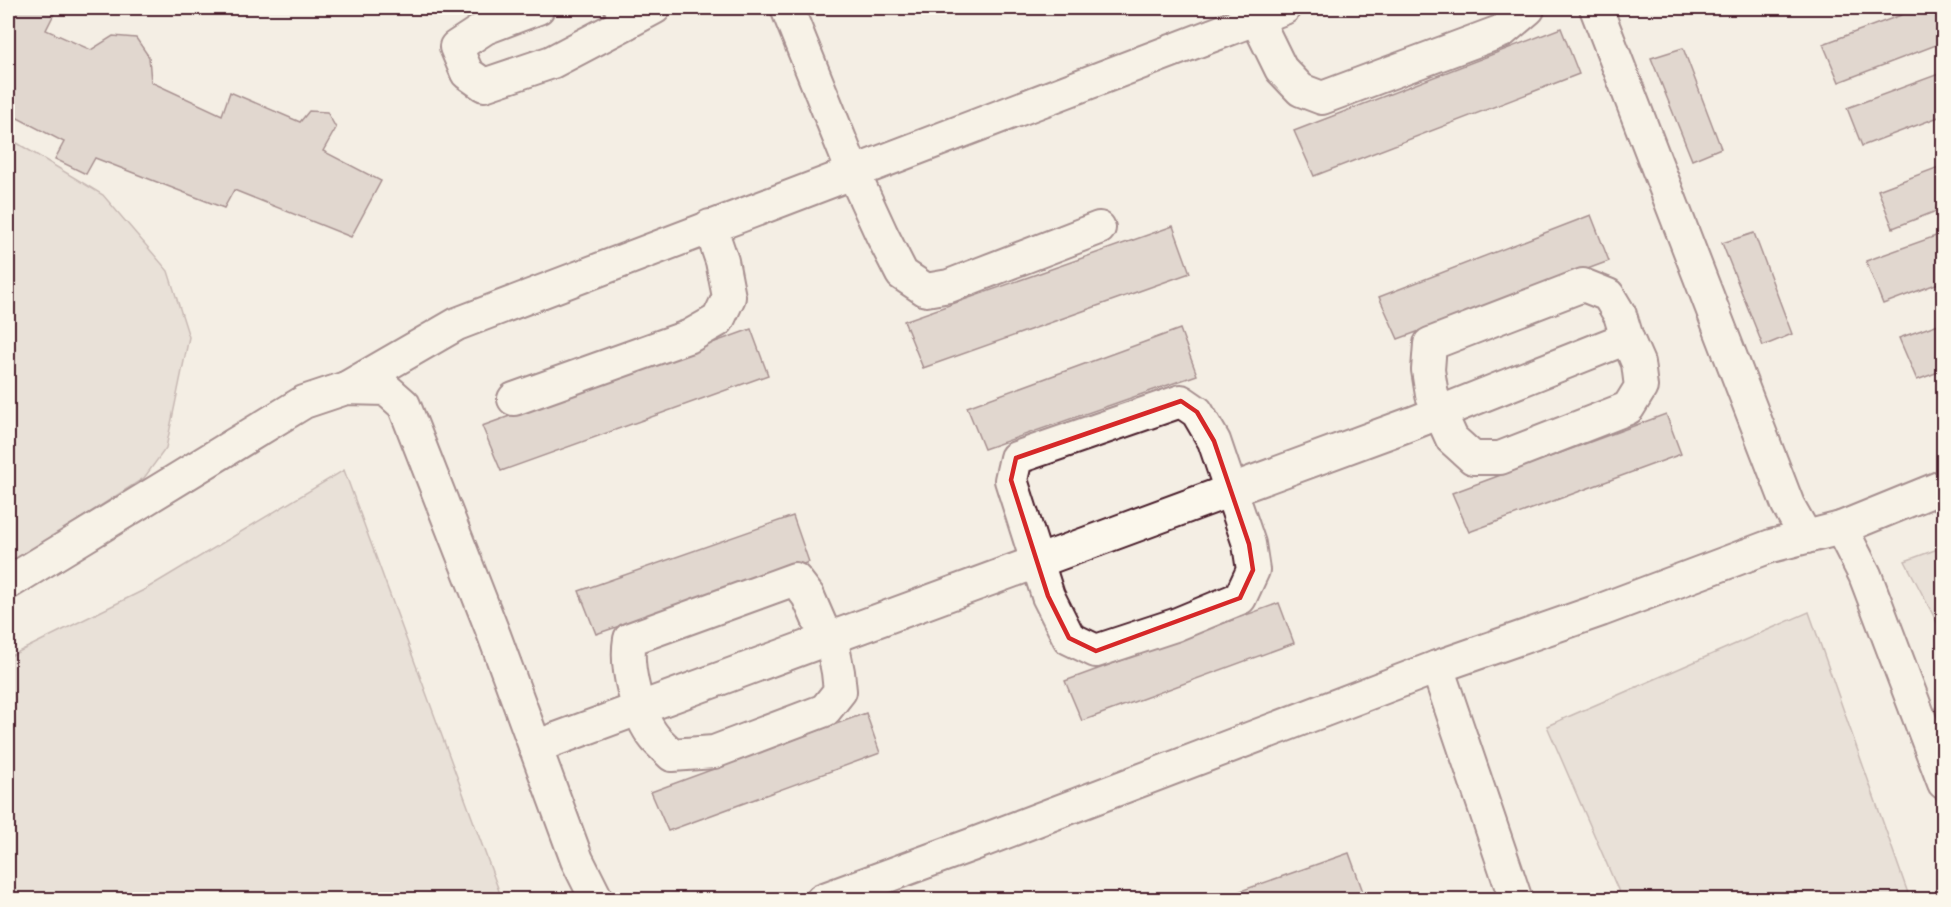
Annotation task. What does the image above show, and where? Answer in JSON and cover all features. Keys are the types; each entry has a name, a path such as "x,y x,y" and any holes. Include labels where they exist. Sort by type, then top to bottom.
{"street":[{"path":"538,8 485,28 456,47 467,74 484,85 552,62 623,15 654,8"},
{"path":"787,8 853,172 902,274 926,290 949,286 1099,228"},
{"path":"8,583 304,402 346,388 457,324 1270,13 1281,69 1301,90 1322,98 1502,31 1528,8"},
{"path":"1596,8 1788,505 1806,537"},
{"path":"514,399 690,336 718,320 729,297 722,261 710,226"},
{"path":"1583,285 1608,296 1620,315 1627,339 1638,363 1641,387 1628,408 1500,458 1473,458 1452,439 1439,412 1432,395 1428,370 1430,344 1583,285"},
{"path":"535,747 1439,412 1627,339"},
{"path":"346,388 386,389 404,405 494,635 577,860 597,900"},
{"path":"1181,401 1197,412 1214,441 1249,544 1253,570 1240,598 1175,625 1096,651 1069,638 1048,596 1036,562 1011,480 1016,458 1181,401"},
{"path":"822,900 1437,667 1601,610 1771,546 1841,528 1944,486"},
{"path":"1841,528 1865,575 1944,783"},
{"path":"795,579 808,596 821,626 831,638 840,691 825,710 714,752 672,755 654,737 639,709 628,654 630,639 795,579"},
{"path":"1437,667 1516,900"}],"highlighted area":[{"path":"1181,401 1197,412 1214,441 1249,544 1253,570 1240,598 1096,651 1069,638 1048,596 1011,480 1016,458"}],"shaded area":[{"path":"17,143 103,195 168,271 189,337 166,448 144,478 8,565 8,146"},
{"path":"344,470 502,899 8,899 8,657 144,590"},
{"path":"1944,547 1943,634 1905,561"},
{"path":"1809,612 1910,899 1622,899 1547,726"}],"building":[{"path":"8,8 57,8 46,30 91,50 113,36 136,38 149,57 151,82 222,115 230,92 300,122 309,111 327,112 336,128 323,151 381,181 351,237 234,190 224,208 95,158 86,174 55,159 64,142 8,113"},
{"path":"1920,8 1944,8 1944,42 1839,82 1823,44"},
{"path":"1561,28 1579,74 1314,176 1294,131"},
{"path":"1683,48 1721,148 1692,160 1651,58"},
{"path":"1944,72 1944,115 1862,146 1847,108"},
{"path":"1944,165 1944,208 1893,228 1878,190"},
{"path":"1591,215 1609,261 1398,339 1379,297"},
{"path":"1173,226 1190,273 923,368 904,321"},
{"path":"1754,233 1792,334 1763,346 1722,243"},
{"path":"1944,233 1944,281 1883,304 1866,261"},
{"path":"1944,322 1944,370 1917,380 1899,338"},
{"path":"751,329 768,375 501,471 482,426"},
{"path":"1180,329 1197,375 984,449 967,407"},
{"path":"1666,414 1681,454 1469,532 1452,493"},
{"path":"793,516 809,562 596,634 579,591"},
{"path":"1279,603 1294,643 1082,721 1065,681"},
{"path":"866,713 880,753 668,831 651,792"},
{"path":"1349,853 1366,900 1215,900"}]}
